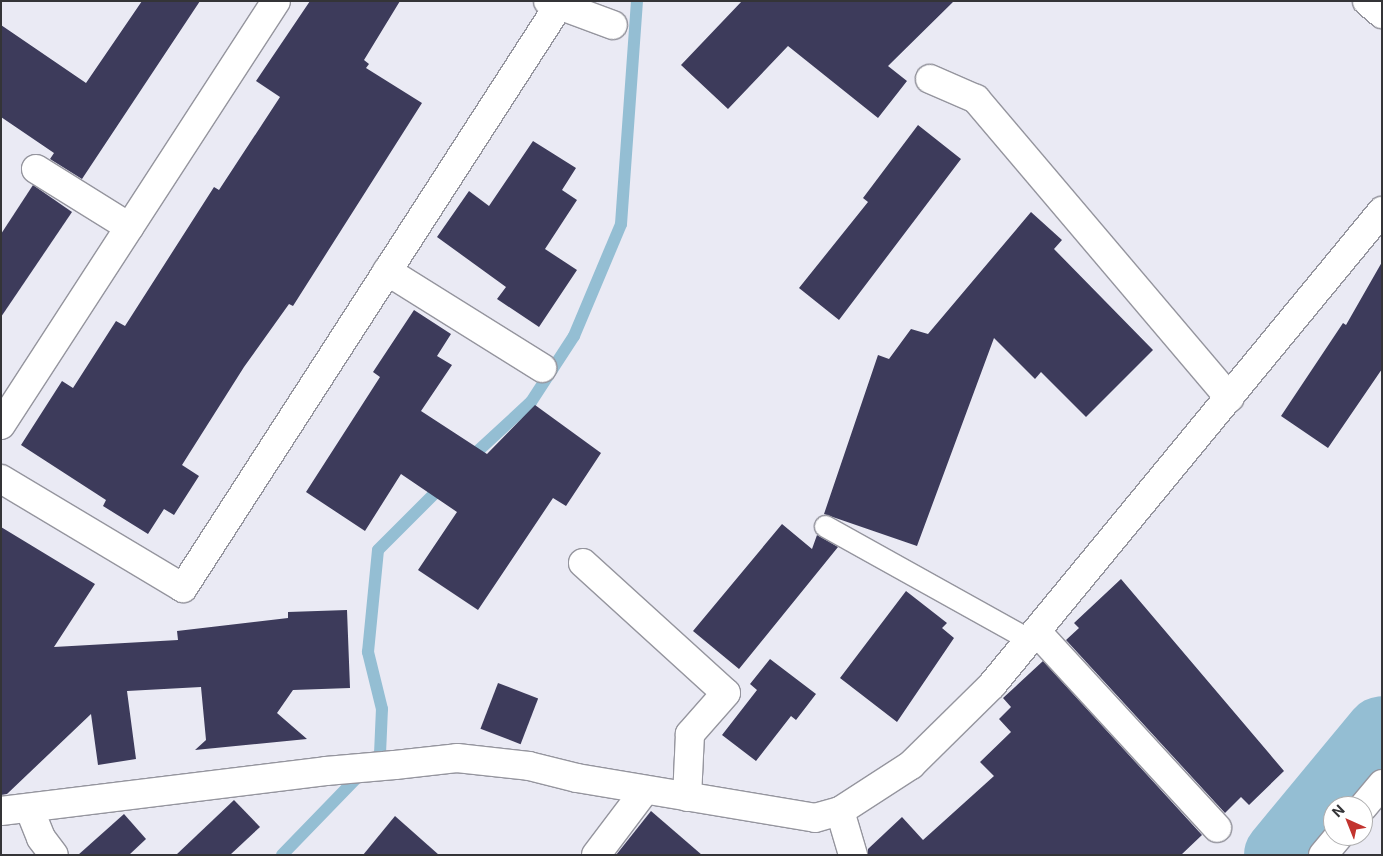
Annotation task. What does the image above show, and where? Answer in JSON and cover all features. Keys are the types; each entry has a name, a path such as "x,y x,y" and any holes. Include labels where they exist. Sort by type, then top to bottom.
{"street":[{"path":"1,425 276,1"},
{"path":"1367,1 1382,14"},
{"path":"1,479 183,588 387,271 553,3 613,25"},
{"path":"930,79 976,99 1230,398"},
{"path":"36,169 129,227"},
{"path":"1,811 326,771 457,758 530,766 646,790 815,818 840,811 911,766 954,726 1033,636 1382,212"},
{"path":"387,271 542,368"},
{"path":"584,563 726,694 690,734 687,797"},
{"path":"1033,636 1217,828"},
{"path":"1372,796 1382,784"},
{"path":"596,855 646,790"},
{"path":"29,808 41,838 54,855"},
{"path":"840,811 853,855"}],"lane":[{"path":"825,526 1033,636"}],"building":[{"path":"142,1 200,1 82,179 50,159 54,153 1,117 1,25 86,83"},
{"path":"310,1 400,1 364,60 369,64 366,68 422,103 293,306 289,304 244,367 182,465 199,476 174,515 164,509 148,534 103,506 106,500 21,445 62,381 73,388 116,321 125,326 214,187 219,190 280,97 256,81"},
{"path":"742,1 954,1 888,66 907,81 878,118 788,46 728,109 681,65"},
{"path":"918,125 961,159 839,320 799,288 868,202 863,198"},
{"path":"533,141 576,168 562,190 577,200 545,249 577,270 539,327 497,299 506,287 437,237 469,191 489,206"},
{"path":"33,185 72,212 1,317 1,234"},
{"path":"1031,212 1062,240 1054,249 1153,350 1086,417 1041,372 1035,379 994,338 917,546 824,514 878,355 889,359 911,329 928,334"},
{"path":"1382,262 1382,369 1328,448 1281,416 1343,323 1346,325"},
{"path":"414,310 451,334 437,356 452,365 421,411 487,454 535,405 601,453 566,506 553,498 478,610 418,570 457,512 401,474 365,531 306,492 380,377 373,372"},
{"path":"782,524 812,549 817,535 838,547 739,669 693,631"},
{"path":"1,527 95,584 54,647 178,640 177,631 288,618 288,612 347,610 350,688 293,690 277,713 307,739 195,750 206,740 201,687 127,691 136,759 98,765 91,714 7,794 1,795"},
{"path":"1121,579 1284,771 1249,805 1241,797 1225,813 1066,640 1079,628 1074,623"},
{"path":"906,591 947,623 942,628 954,638 897,722 840,678"},
{"path":"770,659 816,694 796,720 791,716 756,761 722,735 757,690 750,684"},
{"path":"1043,661 1202,835 1181,855 868,855 868,849 902,817 923,840 994,776 980,762 1011,732 999,719 1011,707 1003,698"},
{"path":"498,683 538,698 521,744 480,729"},
{"path":"234,800 260,827 230,855 176,855"},
{"path":"651,811 702,855 616,855"},
{"path":"124,814 146,839 129,855 78,855"},
{"path":"395,816 439,855 363,855"}],"waterway":[{"path":"467,461 531,402 574,336 621,224 637,1"},
{"path":"282,855 380,754 382,709 368,652 378,550 444,484"},
{"path":"1281,855 1382,733"}]}
